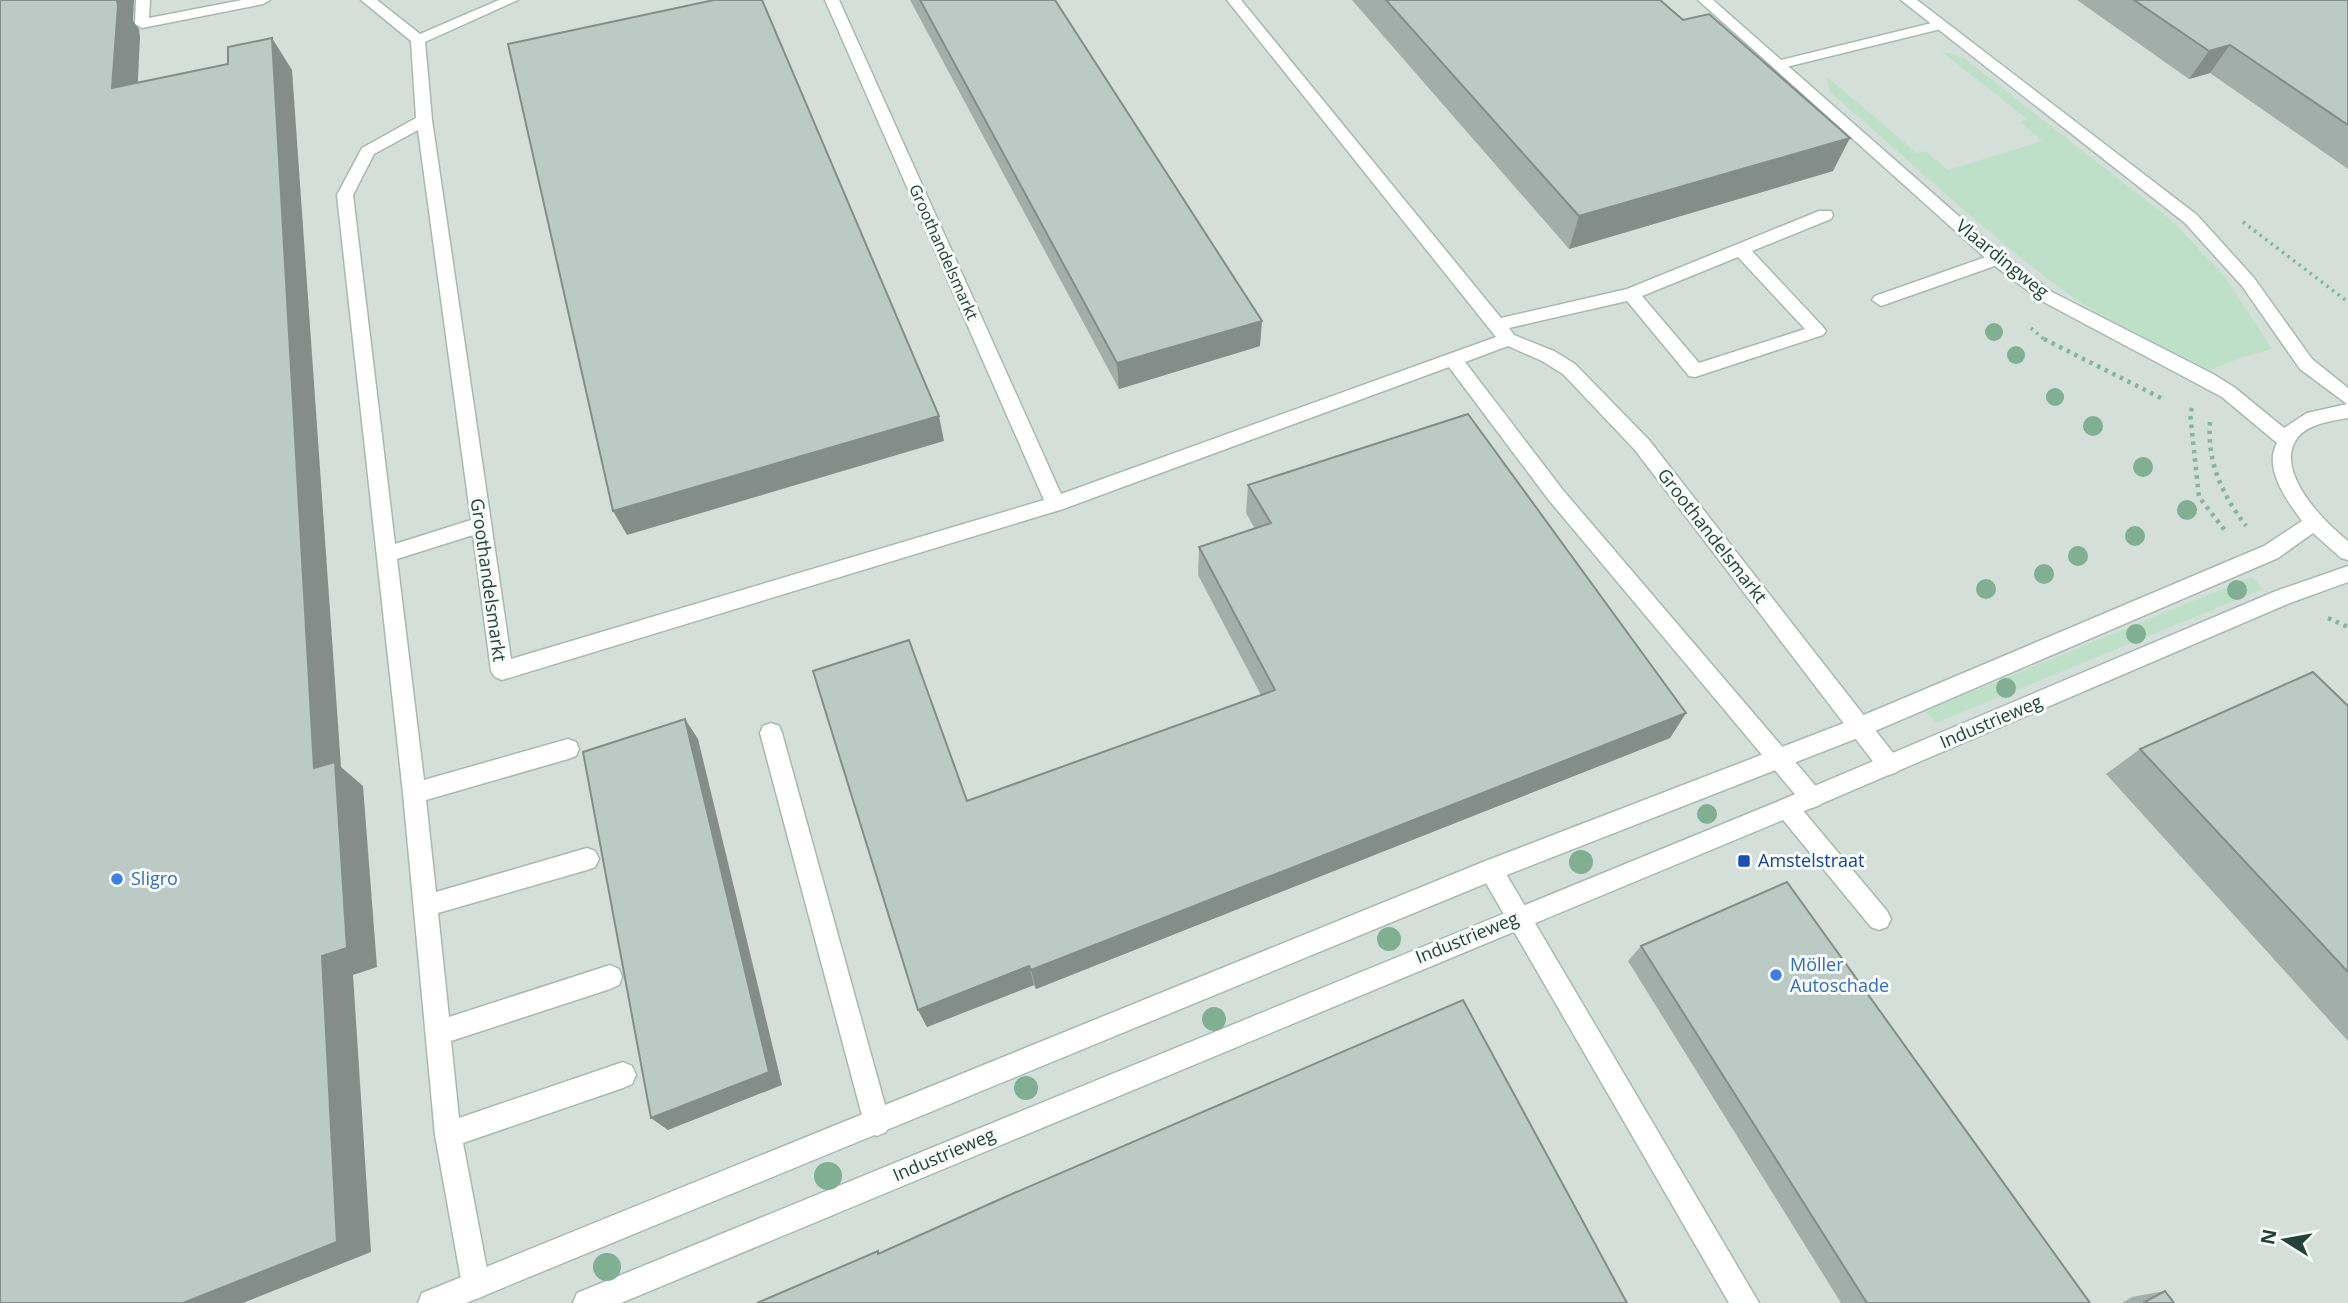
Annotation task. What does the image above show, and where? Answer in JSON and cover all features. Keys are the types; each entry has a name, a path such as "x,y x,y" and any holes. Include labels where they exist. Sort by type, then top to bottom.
{"street":[{"path":"143,0 142,24 263,0"},
{"path":"368,0 418,40 511,0"},
{"name":"Groothandelsmarkt","path":"832,0 1056,504"},
{"name":"Groothandelsmarkt","path":"1234,0 1502,332 1569,369 1642,445 1889,765"},
{"name":"Vlaardingweg","path":"1705,0 1997,259 2046,296 2228,392 2286,440"},
{"path":"1908,0 2191,219 2248,282 2306,364 2348,398"},
{"path":"1779,65 1940,25"},
{"name":"Groothandelsmarkt","path":"418,40 424,120 502,671 1056,504 1453,359 1502,332"},
{"path":"424,120 368,151 345,195 414,793 448,1135 476,1294"},
{"path":"1502,332 1631,294 1825,215"},
{"path":"1631,294 1695,371 1817,331 1741,249"},
{"path":"1881,300 1997,259"},
{"path":"1453,359 1555,494 1812,797"},
{"path":"2348,411 2329,413 2303,423 2286,440 2282,458 2285,478 2295,500 2313,523 2348,552"},
{"path":"432,1303 476,1294 877,1123 1492,870 1860,727 2271,552 2313,523"},
{"path":"387,554 480,525"},
{"name":"Industrieweg","path":"587,1303 1787,808 2283,597 2348,575"},
{"path":"771,733 877,1123"},
{"path":"414,793 568,749"},
{"path":"1787,808 1878,919"},
{"path":"425,906 587,859"},
{"path":"1492,870 1745,1303"},
{"path":"438,1033 610,977"},
{"path":"448,1135 623,1075"}],"shaded area":[{"path":"0,0 2348,0 2348,1303 0,1303"}],"green space":[{"path":"1941,51 1964,58 2171,220 2223,274 2272,349 2210,370 2107,318 2074,298 2012,250 1830,92 1827,77 1917,153 1925,151 1948,170 2042,141 2020,122 2027,119"},
{"path":"2251,577 2263,589 1936,723 1925,711"}],"building":[{"path":"0,0 117,0 112,88 228,64 228,47 272,38 314,768 335,762 347,948 322,956 337,1242 183,1303 0,1303"},
{"path":"714,0 762,0 939,416 613,511 508,44"},
{"path":"920,0 1055,0 1262,321 1117,363"},
{"path":"1386,0 1660,0 1683,20 1709,14 1850,138 1579,216"},
{"path":"2134,0 2348,0 2348,125 2230,45 2209,51"},
{"path":"1468,414 1686,713 1031,970 1029,966 918,1010 813,671 909,640 967,801 1275,690 1199,547 1271,523 1248,485"},
{"path":"2313,672 2348,706 2348,972 2140,749"},
{"path":"685,719 769,1072 651,1118 583,752"},
{"path":"1787,882 2090,1303 1867,1303 1641,946"},
{"path":"1463,1000 1627,1303 757,1303 878,1251 878,1254"},
{"path":"2165,1291 2174,1303 2143,1303"}],"place":[{"name":"Amstelstraat","path":"1744,861"},
{"name":"Sligro","path":"117,879"},
{"name":"Möller Autoschade","path":"1776,975"}]}
